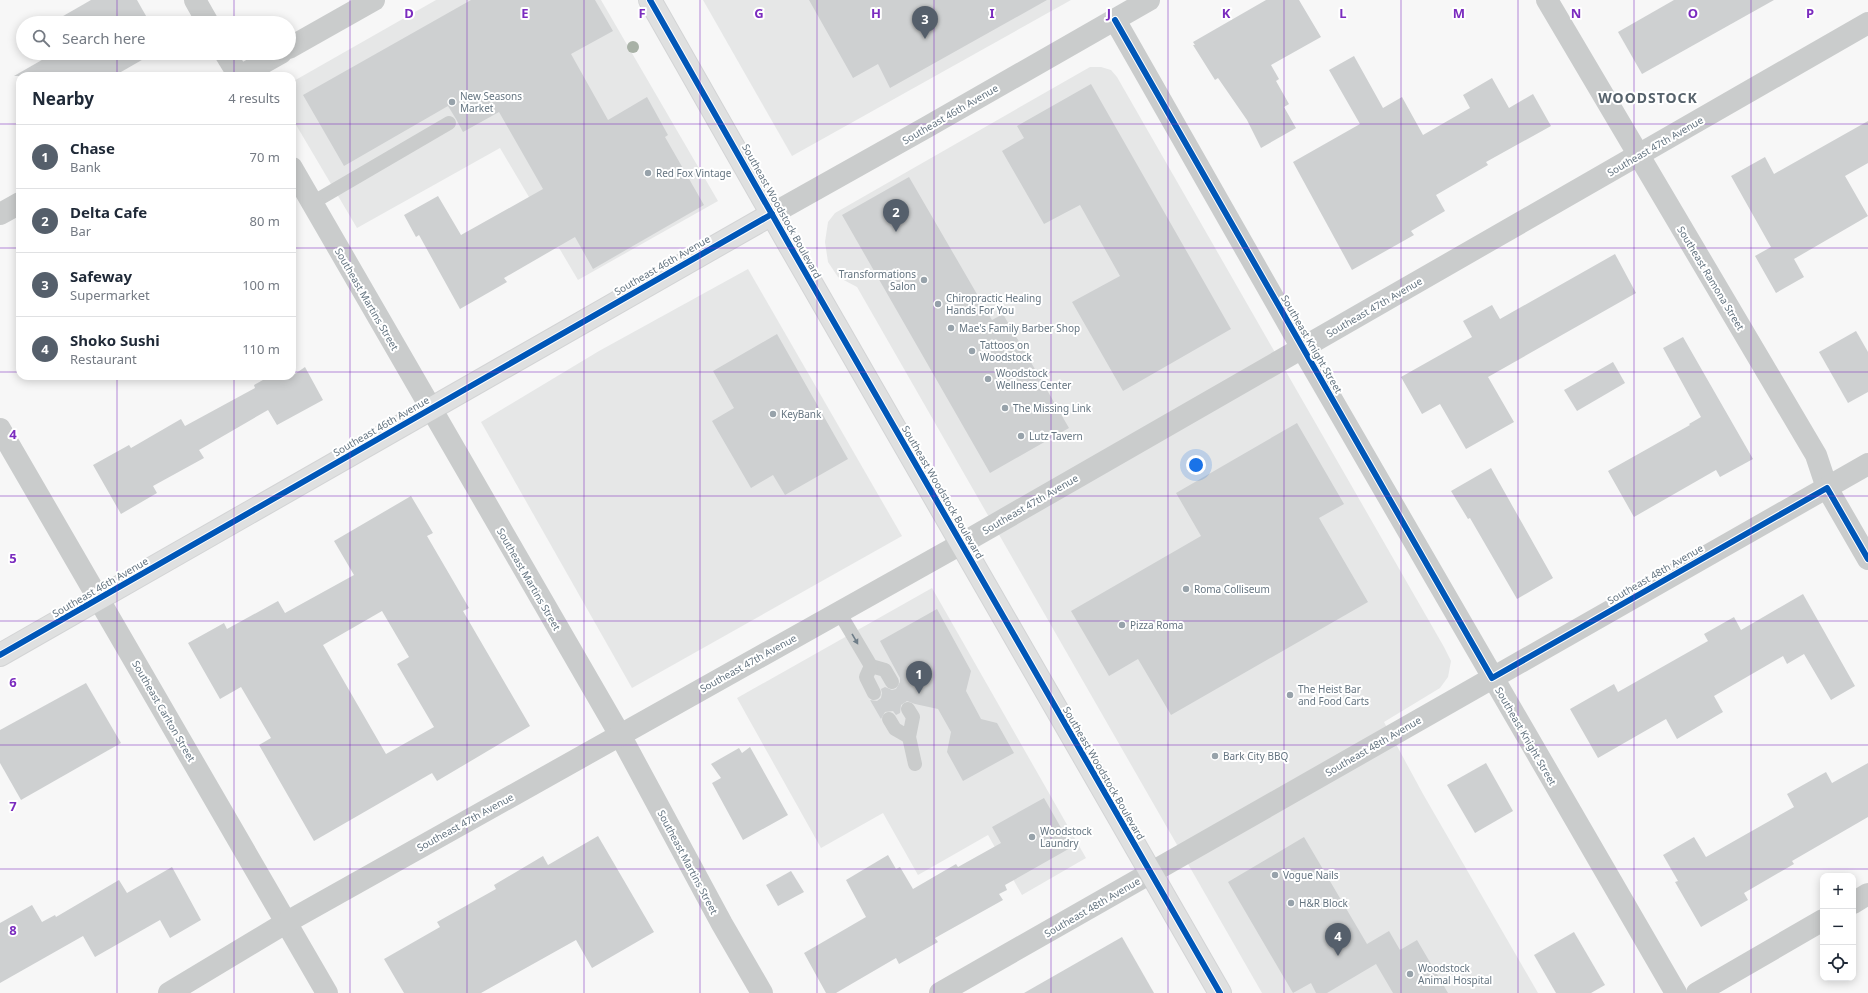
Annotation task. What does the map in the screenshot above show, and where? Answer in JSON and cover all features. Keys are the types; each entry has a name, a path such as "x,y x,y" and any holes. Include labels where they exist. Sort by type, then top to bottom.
{"main road":[{"name":"Southeast Woodstock Boulevard","path":"650,0 1220,993"},
{"name":"Southeast 46th Avenue","path":"0,655 772,214"}],"street":[{"path":"195,0 204,16"},
{"path":"296,44 374,0"},
{"name":"Southeast 46th Avenue","path":"772,214 1148,0"},
{"name":"Southeast Ramona Street","path":"1547,0 1816,455 1827,488 1868,559"},
{"name":"Southeast Knight Street","path":"1115,20 1492,678 1676,993"},
{"name":"Southeast 47th Avenue","path":"169,993 287,922 961,544 1868,23"},
{"path":"230,60 237,72"},
{"path":"246,72 268,60"},
{"name":"Southeast Martins Street","path":"296,175 620,735 722,924 762,993"},
{"path":"0,214 16,204"},
{"name":"Southeast Carlton Street","path":"0,429 327,993"},
{"name":"Southeast 48th Avenue","path":"940,993 1868,464"},
{"path":"1856,901 1868,894"},
{"path":"1697,993 1820,922"}],"lane":[{"path":"312,203 449,124"},
{"path":"839,612 871,666 885,670 892,682"},
{"path":"871,666 866,677 874,693"},
{"path":"908,709 913,718 909,737 915,764"},
{"path":"890,719 895,728 909,737"}],"shaded area":[{"path":"436,0 601,0 718,201 578,280 500,148 357,228 296,125 296,80"},
{"path":"703,0 1071,0 792,156"},
{"path":"1090,67 1101,67 1111,70 1117,77 1451,661 1448,677 1440,688 1384,722 1423,794 1538,993 1262,993 857,287 838,277 828,262 825,242 828,222 835,213"},
{"path":"748,269 902,536 632,688 481,422 599,351"},
{"path":"932,588 1086,858 1022,895 988,835 918,875 883,813 821,848 737,698"}],"building":[{"path":"91,0 137,0 146,16 63,16"},
{"name":"New Seasons Market","path":"471,0 595,0 613,31 571,54 608,120 647,97 668,135 665,137 704,205 593,269 575,237 504,278 507,282 460,309 419,235 416,237 404,215 438,196 461,235 543,189 499,112 463,132 448,106 344,166 303,95"},
{"path":"809,0 1047,0 890,88 878,64 853,78"},
{"path":"1266,0 1299,0 1321,37 1271,65 1279,79 1276,81 1289,104 1284,107 1296,128 1261,148 1247,120 1218,78 1215,80 1193,45 1195,45 1193,42"},
{"path":"1674,0 1774,0 1642,74 1618,32"},
{"path":"1354,56 1383,108 1402,97 1423,135 1470,108 1463,95 1492,78 1509,108 1533,94 1551,126 1486,162 1488,165 1436,195 1445,211 1411,231 1414,235 1352,270 1293,162 1360,124 1329,70"},
{"path":"42,60 142,60 121,72 21,72"},
{"path":"1091,84 1231,329 1123,391 1072,302 1120,276 1080,205 1044,224 1002,151 1024,138 1017,126"},
{"path":"1868,121 1868,163 1845,176 1868,216 1794,259 1804,277 1776,293 1755,256 1771,247 1731,176 1765,157 1774,174"},
{"path":"909,177 992,320 1003,314 1069,428 990,473 842,215"},
{"path":"1615,254 1636,293 1488,377 1514,422 1466,449 1440,404 1422,414 1401,377 1472,337 1463,321 1492,305 1500,319"},
{"path":"1856,331 1868,352 1868,392 1848,403 1819,352"},
{"name":"KeyBank","path":"777,334 848,459 785,495 773,475 751,488 712,421 734,408 713,371"},
{"path":"1683,337 1753,459 1720,477 1716,470 1634,517 1608,471 1690,425 1689,424 1701,417 1663,348"},
{"path":"1613,362 1625,383 1577,411 1564,390"},
{"path":"305,367 323,400 277,425 268,410 199,450 204,458 153,486 157,493 121,514 93,465 129,445 131,448 181,419 185,426 255,388 254,385 263,380 296,380 296,373"},
{"path":"1297,423 1344,504 1319,518 1368,602 1171,715 1138,659 1109,676 1071,611 1201,536 1176,493"},
{"path":"1491,468 1553,578 1517,599 1470,518 1468,519 1451,491"},
{"path":"411,496 433,533 427,536 469,608 463,611 530,726 437,781 432,773 314,841 259,745 271,738 241,687 220,699 188,643 224,623 227,629 278,601 285,613 354,575 334,541","holes":["382,611 409,657 397,664 434,727 386,754 323,645"]},
{"path":"1803,594 1855,686 1831,700 1804,654 1787,664 1783,656 1714,696 1723,712 1677,739 1666,719 1598,758 1570,709 1614,684 1618,692 1708,641 1704,634 1734,617 1741,630"},
{"path":"937,609 971,671 966,691 981,719 997,723 1014,753 963,781 947,752 951,732 938,709 907,701 901,705 900,713 896,715 893,711 885,712 881,719 870,700 877,701 881,698 881,689 885,687 892,690 896,689 900,682 900,678 880,641"},
{"path":"86,683 121,743 21,800 0,763 0,730"},
{"path":"750,747 788,815 743,840 712,783 721,778 711,764 739,748 742,753"},
{"path":"1486,763 1513,811 1475,833 1447,785"},
{"path":"1868,763 1868,817 1792,861 1794,864 1744,893 1748,900 1701,927 1675,882 1678,881 1663,855 1694,837 1706,857 1794,807 1787,794 1826,772 1832,783"},
{"path":"1044,798 1072,847 1005,885 1007,890 999,894 1003,900 935,938 938,942 899,964 896,958 836,993 826,993 804,953 866,917 846,880 888,855 896,869 900,867 913,889 956,864 958,867 1001,843 992,827"},
{"path":"598,836 654,932 592,968 576,940 481,993 404,993 384,959 440,927 437,922 496,889 494,885 543,856 548,865"},
{"path":"1304,837 1367,944 1389,931 1400,950 1417,940 1448,993 1393,993 1376,964 1327,993 1316,993 1311,983 1293,993 1228,882"},
{"path":"172,867 201,920 170,938 160,920 95,957 83,936 0,983 0,923 32,905 42,922 55,915 56,917 119,880 127,893"},
{"path":"791,871 804,892 778,906 766,885"},
{"path":"1574,932 1605,985 1591,993 1556,993 1534,955"},
{"path":"1122,937 1154,993 1024,993"}],"cycle path":[{"path":"650,0 1220,993"},
{"path":"1115,20 1492,678 1827,488 1868,559"},
{"path":"0,655 772,214"}],"place":[{"name":"Safeway","path":"925,39"},
{"name":"New Seasons Market","path":"452,102"},
{"name":"Red Fox Vintage","path":"648,173"},
{"name":"Delta Cafe","path":"896,232"},
{"name":"Transformations Salon","path":"924,280"},
{"name":"Chiropractic Healing Hands For You","path":"938,304"},
{"name":"Mae's Family Barber Shop","path":"951,328"},
{"name":"Tattoos on Woodstock","path":"972,351"},
{"name":"Woodstock Wellness Center","path":"988,379"},
{"name":"The Missing Link","path":"1005,408"},
{"name":"KeyBank","path":"773,414"},
{"name":"Lutz Tavern","path":"1021,436"},
{"name":"Roma Colliseum","path":"1186,589"},
{"name":"Pizza Roma","path":"1122,625"},
{"name":"Chase","path":"919,694"},
{"name":"The Heist Bar and Food Carts","path":"1290,695"},
{"name":"Bark City BBQ","path":"1215,756"},
{"name":"Woodstock Laundry","path":"1032,837"},
{"name":"Vogue Nails","path":"1275,875"},
{"name":"H&R Block","path":"1291,903"},
{"name":"Shoko Sushi","path":"1338,956"},
{"name":"Woodstock Animal Hospital","path":"1410,974"}],"district":[{"name":"WOODSTOCK","path":"1648,98"}]}
